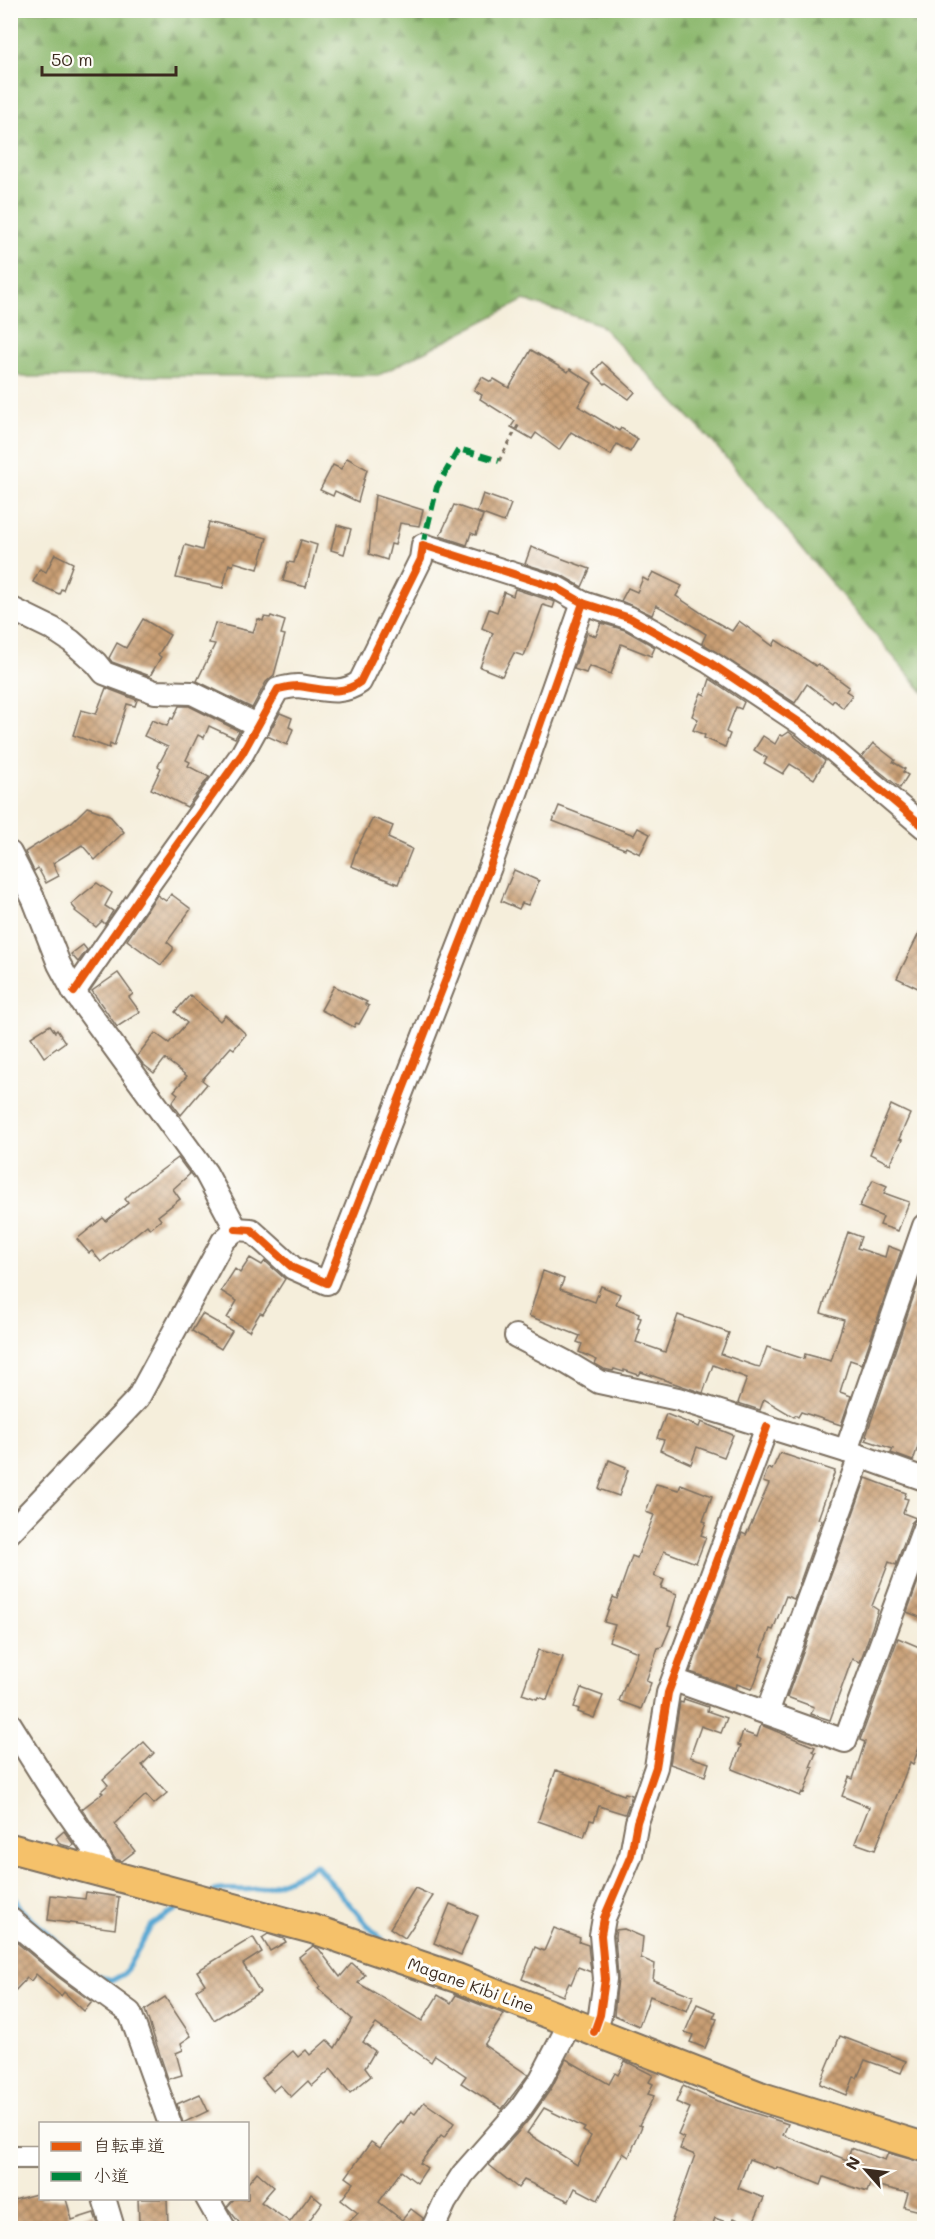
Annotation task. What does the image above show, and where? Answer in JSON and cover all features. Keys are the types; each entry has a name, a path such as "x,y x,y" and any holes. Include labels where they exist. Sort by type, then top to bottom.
{"main road":[{"name":"Magane Kibi Line","path":"12,1848 316,1930 590,2024 765,2098 924,2147"}],"street":[{"path":"74,992 242,754 278,689 294,686 334,692 350,689 360,682 421,559 423,546 557,588 584,603 630,618 709,662 805,726 924,827"},
{"path":"10,1532 138,1398 223,1241 236,1229 251,1230 293,1268 327,1283 490,867 584,603"},
{"path":"10,608 53,629 71,641 104,673 155,692 192,693 259,726"},
{"path":"10,853 34,900 59,964 74,992 206,1173 236,1229"},
{"path":"767,1713 853,1454 924,1226"},
{"path":"516,1336 599,1382 678,1400 853,1454 924,1479"},
{"path":"433,2229 445,2202 463,2174 521,2108 541,2079 590,2024 605,1979 601,1935 604,1918 631,1855 637,1821 656,1767 668,1693 767,1427"},
{"path":"674,1680 845,1741 924,1528"},
{"path":"10,1724 49,1786 99,1857 108,1875"},
{"path":"10,1919 67,1967 130,2013 169,2122"},
{"path":"10,2157 39,2157"},
{"path":"104,2200 113,2229"},
{"path":"208,2200 224,2229"}],"path":[{"path":"499,461 519,424"}],"green space":[{"path":"10,11 924,11 924,693 711,440 599,324 524,300 379,375 22,377 11,372"}],"building":[{"path":"531,350 568,372 570,369 592,383 578,406 619,431 621,428 638,439 630,452 617,444 611,455 571,432 559,450 536,433 532,439 511,427 515,421 480,399 482,395 474,390 482,377 491,382 494,379 509,388"},
{"path":"602,362 635,392 629,399 605,384 593,372"},
{"path":"347,458 367,469 358,502 335,491 333,496 320,490 333,465 341,469"},
{"path":"483,494 511,504 504,522 477,512"},
{"path":"375,495 423,510 419,526 400,523 395,545 391,544 387,560 369,554"},
{"path":"454,505 483,515 476,535 471,533 467,545 440,536"},
{"path":"209,522 267,538 258,569 234,562 233,566 229,564 223,588 176,578 185,545 202,550"},
{"path":"337,525 351,529 344,554 331,550"},
{"path":"301,540 317,545 306,587 283,581 288,562 294,563"},
{"path":"531,547 590,569 582,587 561,575 525,564"},
{"path":"55,554 73,563 63,590 61,589 59,594 33,582 40,569 46,572"},
{"path":"653,572 682,586 676,596 709,618 732,631 739,621 773,646 776,640 816,666 818,664 849,687 846,691 852,695 843,708 834,700 832,703 807,684 795,703 702,643 706,634 685,621 656,605 652,615 621,601 628,588 637,592 643,578 648,581"},
{"path":"515,589 555,602 553,608 543,605 524,656 514,653 502,676 480,667 493,633 482,628 489,609 497,612 504,592 513,596"},
{"path":"271,616 285,621 281,634 285,635 274,675 266,682 252,708 197,681 215,644 209,643 215,623 253,632 258,619 263,621 264,617 270,618"},
{"path":"143,619 170,635 158,655 161,657 150,676 112,662 109,658 117,643 126,648"},
{"path":"601,623 625,630 655,647 651,656 621,644 611,674 589,666 586,673 574,669 587,633 596,636"},
{"path":"710,679 744,702 741,709 736,707 726,732 730,734 725,747 704,738 705,735 693,730 698,719 692,716 701,693 705,695"},
{"path":"106,688 137,700 135,706 127,704 114,746 110,744 109,748 73,735 81,710 96,714"},
{"path":"179,706 189,706 239,731 235,738 209,726 204,738 198,735 186,760 190,762 188,766 209,777 187,807 151,789 161,768 158,766 168,747 144,736 152,720 167,726"},
{"path":"280,713 292,718 289,727 293,729 287,745 267,736"},
{"path":"789,732 825,761 814,779 790,764 783,774 764,763 767,758 754,750 763,736 775,744 780,735 783,736"},
{"path":"873,743 895,760 893,762 905,769 903,772 908,775 900,788 862,757"},
{"path":"559,806 634,835 638,828 650,834 640,854 553,821"},
{"path":"87,807 109,815 124,832 95,860 82,845 53,863 59,876 46,883 38,868 34,871 25,852 72,822"},
{"path":"373,818 393,826 388,838 412,849 398,884 351,866 357,848"},
{"path":"514,870 539,881 528,905 522,903 519,909 501,901"},
{"path":"97,883 112,893 105,906 113,911 105,924 102,921 96,927 75,911 71,904"},
{"path":"171,894 191,909 167,942 173,950 161,965 127,940 157,895 166,901"},
{"path":"924,923 924,991 897,978"},
{"path":"83,945 87,950 78,962 71,954"},
{"path":"118,973 133,994 129,997 140,1012 117,1027 92,991"},
{"path":"334,986 367,1002 365,1004 369,1006 359,1024 356,1023 354,1027 321,1010"},
{"path":"190,995 220,1021 225,1015 246,1034 234,1049 231,1047 202,1080 207,1084 181,1115 172,1103 178,1094 174,1091 187,1076 165,1059 154,1073 137,1056 155,1033 169,1043 187,1023 175,1012"},
{"path":"50,1025 55,1032 57,1030 65,1042 44,1057 31,1037"},
{"path":"891,1105 910,1114 899,1139 902,1140 890,1164 870,1154"},
{"path":"178,1158 190,1174 173,1189 180,1199 158,1216 161,1220 150,1229 147,1225 101,1262 92,1251 89,1253 77,1239 103,1218 106,1221 128,1203 125,1199 133,1191"},
{"path":"873,1180 887,1186 884,1193 909,1202 898,1231 880,1225 883,1217 859,1207"},
{"path":"848,1232 861,1237 857,1248 885,1257 888,1246 901,1251 862,1364 850,1360 840,1392 851,1396 841,1425 801,1412 798,1417 795,1415 794,1417 764,1399 760,1410 738,1403 747,1378 713,1365 703,1393 641,1372 639,1375 624,1370 624,1372 604,1369 595,1364 597,1360 579,1352 582,1344 577,1342 580,1336 529,1316 543,1271 564,1279 560,1289 595,1302 601,1286 620,1294 616,1304 639,1313 638,1317 641,1318 636,1342 665,1352 678,1315 729,1333 721,1354 755,1366 760,1367 767,1347 804,1359 805,1354 831,1361 844,1320 821,1313"},
{"path":"250,1258 262,1265 265,1261 285,1279 263,1314 260,1313 249,1331 227,1318 237,1301 221,1291 235,1269 240,1273"},
{"path":"924,1266 924,1429 913,1461 891,1453 893,1449 866,1440 868,1437 866,1436"},
{"path":"202,1314 232,1331 221,1349 192,1331"},
{"path":"666,1414 699,1427 701,1422 733,1435 724,1457 697,1447 691,1464 660,1450 664,1440 657,1438"},
{"path":"780,1453 835,1471 818,1519 822,1520 794,1599 786,1596 773,1630 770,1629 760,1656 764,1657 754,1685 751,1689 737,1684 736,1688 690,1672 742,1533 746,1535 769,1484 763,1482 768,1468 772,1470"},
{"path":"609,1460 628,1470 619,1496 599,1489"},
{"path":"866,1478 906,1493 904,1498 908,1499 903,1513 916,1518 911,1523 896,1565 889,1562 872,1606 878,1610 860,1662 852,1659 830,1720 811,1714 814,1707 787,1697"},
{"path":"656,1484 679,1490 681,1484 712,1496 703,1521 706,1522 701,1535 706,1537 696,1563 664,1551 654,1576 664,1580 661,1588 677,1594 668,1625 671,1626 662,1647 658,1648 646,1681 651,1683 641,1709 619,1701 638,1652 609,1641 615,1625 604,1622 613,1597 617,1599 632,1556 637,1558 654,1515 646,1512"},
{"path":"924,1565 924,1619 907,1612"},
{"path":"898,1638 924,1649 924,1735 913,1764 910,1762 875,1850 855,1843 869,1807 842,1796 849,1777 853,1779 865,1742 860,1740"},
{"path":"538,1650 563,1657 547,1700 522,1694"},
{"path":"581,1688 603,1696 594,1718 578,1712 579,1709 574,1707"},
{"path":"684,1699 708,1707 707,1711 727,1718 721,1733 701,1726 690,1757 709,1763 705,1776 670,1764 680,1702 683,1703"},
{"path":"761,1725 815,1747 813,1751 816,1753 810,1767 813,1768 804,1793 802,1792 800,1796 732,1769 741,1746 738,1745 743,1732 757,1737"},
{"path":"144,1742 154,1753 142,1765 167,1793 154,1804 146,1795 114,1824 135,1851 122,1861 115,1859 82,1809 103,1793 101,1791 108,1785 103,1779"},
{"path":"556,1770 624,1795 625,1793 632,1795 625,1814 599,1806 594,1821 590,1820 584,1837 538,1821"},
{"path":"64,1831 74,1845 71,1847 60,1844 56,1838"},
{"path":"415,1888 433,1896 405,1938 390,1928"},
{"path":"86,1892 119,1897 115,1929 48,1920 51,1895 85,1899"},
{"path":"450,1904 478,1916 461,1955 434,1943"},
{"path":"554,1928 580,1938 579,1942 588,1945 591,1972 578,1967 563,1996 522,1979 535,1947 544,1951"},
{"path":"624,1929 643,1937 641,1958 655,1964 653,1980 693,1996 687,2011 650,1996 639,2026 614,2015 618,1978 615,1936 616,1930"},
{"path":"268,1934 284,1939 286,1942 270,1951 262,1938"},
{"path":"253,1937 262,1952 243,1964 260,1992 214,2020 196,1990 205,1984 197,1971"},
{"path":"15,1941 92,2002 84,2011 64,1992 61,1996 36,1974 31,1981 27,1978 10,1996 10,1946"},
{"path":"313,1946 319,1949 340,1977 352,1963 365,1975 358,1983 422,2021 438,1995 451,2003 456,1995 504,2014 484,2045 528,2075 502,2109 461,2083 466,2076 435,2055 431,2062 376,2024 363,2042 375,2051 365,2068 371,2076 350,2093 331,2069 312,2086 308,2081 291,2097 280,2085 273,2091 262,2078 293,2051 298,2057 306,2050 310,2055 327,2040 335,2048 352,2019 318,1988 320,1986 299,1957"},
{"path":"165,1997 191,2036 181,2043 183,2050 176,2053 182,2075 168,2079 145,2010"},
{"path":"697,2004 716,2012 713,2018 717,2019 705,2048 690,2042 693,2035 685,2032"},
{"path":"840,2036 906,2061 901,2073 865,2060 857,2078 854,2077 847,2095 820,2084"},
{"path":"566,2059 609,2084 615,2073 618,2075 625,2061 653,2075 649,2082 653,2084 648,2094 654,2096 639,2125 642,2126 629,2157 623,2153 598,2200 575,2188 569,2201 524,2180 518,2188 489,2165 532,2116 552,2087","holes":["544,2108 585,2128 583,2131 591,2136 577,2165 527,2133"]},
{"path":"683,2086 717,2101 788,2124 783,2135 847,2160 851,2148 885,2160 888,2153 924,2163 924,2212 904,2207 908,2193 870,2184 867,2192 824,2177 821,2185 777,2167 776,2169 749,2159 738,2188 764,2198 752,2225 733,2218 731,2224 715,2218 711,2229 669,2229 695,2155 680,2149 684,2138 678,2135 690,2108 676,2102"},
{"path":"200,2094 208,2111 183,2122 177,2104"},
{"path":"424,2102 454,2123 444,2138 441,2136 420,2163 427,2168 417,2183 401,2171 379,2202 402,2220 411,2209 423,2218 420,2229 342,2229 358,2213 341,2200 354,2183 346,2177 371,2142 380,2148 401,2121 403,2123 411,2111 415,2114"},
{"path":"257,2172 274,2187 261,2202 290,2222 311,2194 322,2203 303,2229 244,2229 227,2207 233,2200 249,2200 249,2182"},
{"path":"39,2193 39,2200 66,2200 72,2220 94,2213 99,2227 93,2229 10,2229 10,2201"},
{"path":"138,2200 167,2200 168,2224 147,2226 146,2221 139,2221"}],"waterway":[{"path":"10,1761 13,1769 10,1795"},
{"path":"214,1891 252,1890 273,1885 316,1865 382,1939"},
{"path":"10,1890 21,1909 79,1962"},
{"path":"96,1975 111,1981 124,1974 152,1925 183,1905"},
{"path":"910,2128 924,2132"}],"marked path":[{"path":"423,545 437,487 459,449 499,461"}],"cycle path":[{"path":"74,992 242,754 278,689 297,686 337,690 352,687 360,682 421,559 423,545 557,588 583,603 630,618 709,662 805,726 924,827"},
{"path":"236,1229 251,1230 293,1268 327,1283 490,867 583,603"},
{"path":"594,2032 600,2015 605,1979 601,1935 604,1918 631,1855 637,1822 656,1767 668,1693 767,1427"}]}
